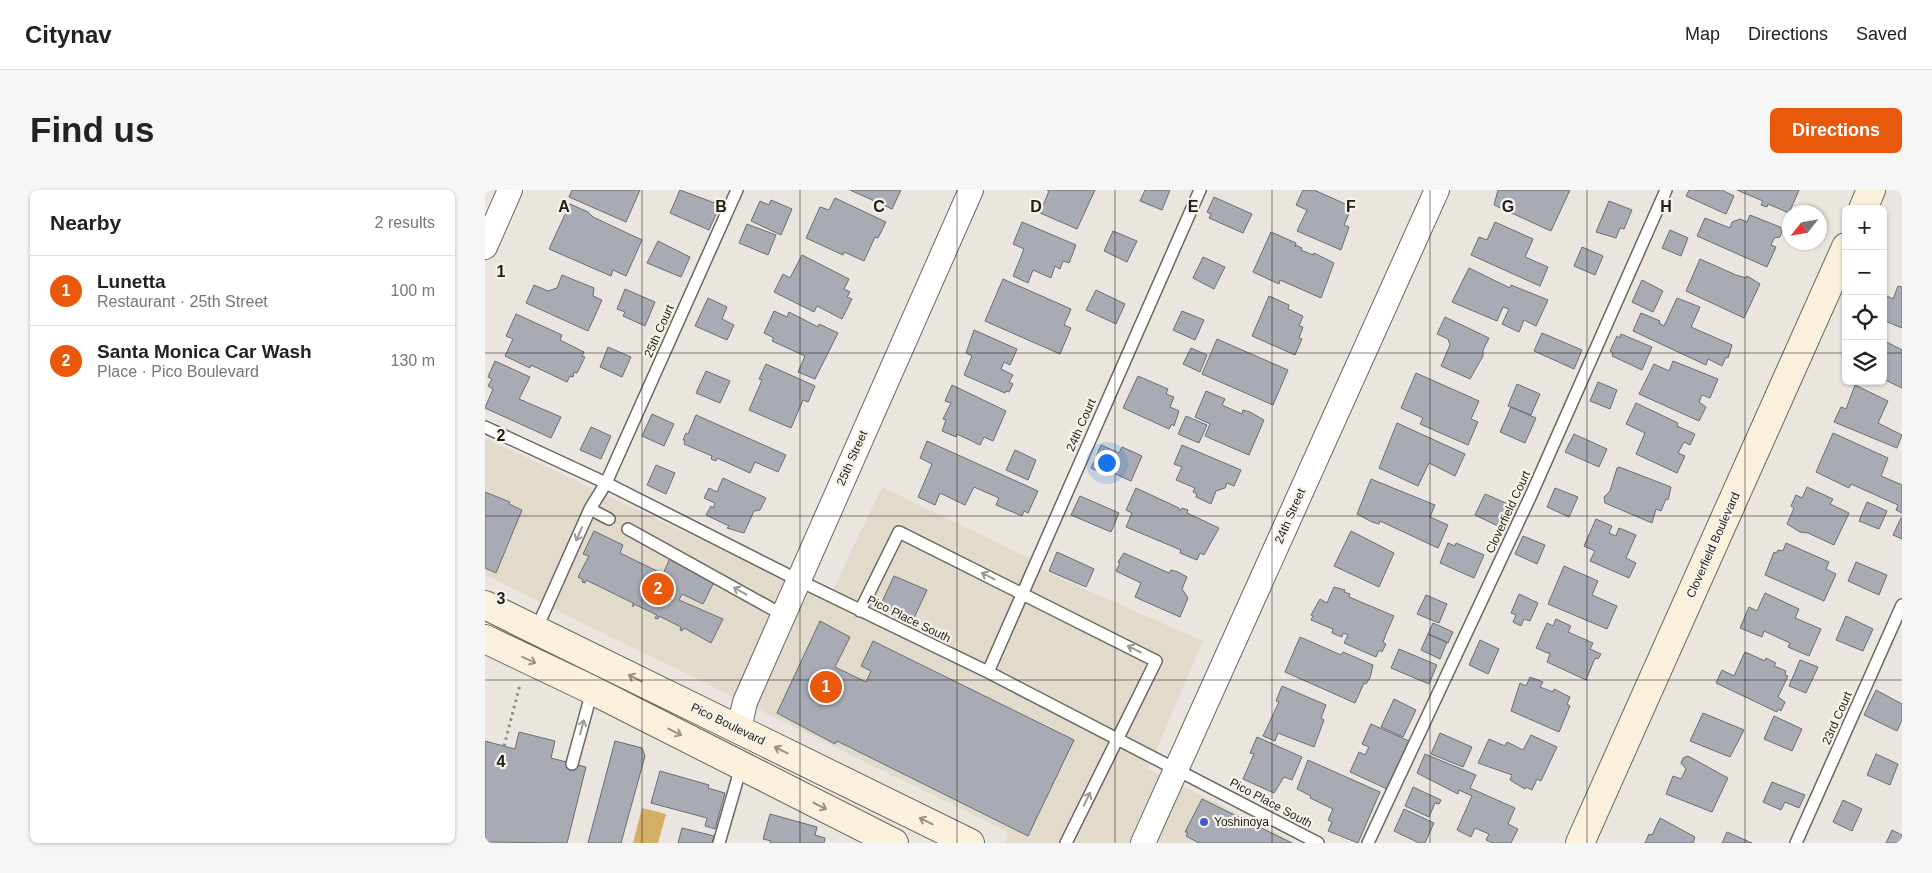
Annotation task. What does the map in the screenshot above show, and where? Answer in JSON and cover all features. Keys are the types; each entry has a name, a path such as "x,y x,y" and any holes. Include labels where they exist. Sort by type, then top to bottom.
{"main road":[{"path":"1865,205 1871,190"},
{"name":"Cloverfield Boulevard","path":"1580,843 1845,250"},
{"name":"Pico Boulevard","path":"485,604 970,843"},
{"path":"485,640 592,690 894,843"},
{"path":"557,674 570,647"},
{"path":"739,729 741,767"}],"street":[{"path":"485,247 510,190"},
{"name":"25th Street","path":"739,729 745,702 971,190"},
{"name":"24th Street","path":"1143,843 1437,190"}],"lane":[{"name":"25th Court","path":"536,630 590,509 606,484 737,190"},
{"name":"24th Court","path":"987,672 1200,190"},
{"name":"Cloverfield Court","path":"1369,843 1532,493 1666,190"},
{"name":"Pico Place South","path":"485,427 606,484 987,672 1318,843"},
{"path":"590,509 609,519"},
{"path":"628,529 783,615"},
{"path":"860,611 899,532 1156,660 1066,843"},
{"name":"23rd Court","path":"1796,843 1902,605"},
{"path":"572,764 592,690"},
{"path":"719,843 741,767"}],"path":[{"path":"504,746 520,684"}],"shaded area":[{"path":"485,438 828,600 882,487 1029,558 1046,572 1203,641 1148,769 1297,843 1006,843 1008,832 485,575"},
{"path":"642,808 666,814 658,843 633,843"}],"building":[{"path":"572,190 640,190 626,222 569,197"},
{"path":"680,190 720,205 709,230 670,213"},
{"path":"850,190 901,190 892,209"},
{"path":"1047,190 1095,190 1077,229 1040,213 1049,191"},
{"path":"1145,190 1170,190 1162,210 1140,201"},
{"path":"1303,190 1314,190 1352,207 1344,225 1349,227 1341,250 1297,231 1307,210 1296,205"},
{"path":"1498,190 1570,190 1551,231 1494,205"},
{"path":"1689,190 1722,190 1734,196 1726,214 1686,196"},
{"path":"1737,190 1799,190 1792,205 1782,205 1782,210 1768,204 1767,207 1761,205 1763,201"},
{"path":"1214,197 1252,214 1243,233 1209,218 1211,214 1207,212"},
{"path":"835,198 886,222 878,238 875,237 864,261 844,252 843,255 806,238 820,207 829,210"},
{"path":"771,200 792,209 781,235 751,221 760,201 769,205"},
{"path":"1609,201 1632,210 1624,229 1620,228 1616,238 1596,232"},
{"path":"570,204 642,240 626,276 613,270 611,276 549,249"},
{"path":"1750,215 1780,227 1782,231 1780,237 1774,238 1771,245 1776,247 1767,267 1697,236 1705,218 1730,228 1732,222 1740,219 1747,222"},
{"path":"1022,222 1076,245 1069,263 1063,261 1060,269 1055,266 1051,278 1033,270 1028,283 1013,276 1024,249 1013,244"},
{"path":"1495,222 1533,239 1525,257 1548,267 1540,286 1471,255 1479,237 1487,240"},
{"path":"747,224 776,235 768,255 739,243"},
{"path":"1670,230 1688,238 1681,256 1662,248"},
{"path":"1113,231 1137,241 1127,262 1104,251"},
{"path":"1271,232 1296,243 1295,247 1296,245 1302,248 1301,250 1313,255 1314,253 1334,263 1321,298 1280,280 1279,284 1253,272"},
{"path":"658,241 690,257 681,277 647,263"},
{"path":"1582,247 1603,256 1595,275 1574,266"},
{"path":"802,255 849,279 844,289 850,292 847,297 852,299 842,319 817,306 814,312 774,292 783,274 790,278"},
{"path":"1203,257 1225,267 1214,289 1193,278"},
{"path":"1700,259 1736,275 1746,278 1747,276 1760,284 1744,318 1686,291"},
{"path":"1469,268 1510,288 1511,285 1548,300 1536,326 1524,320 1519,332 1502,324 1509,309 1503,307 1497,321 1452,302"},
{"path":"562,275 594,288 593,296 602,300 588,331 526,303 534,285 548,291 557,288"},
{"path":"1003,279 1071,309 1064,325 1071,328 1060,354 985,321"},
{"path":"1642,280 1663,291 1653,312 1632,302"},
{"path":"1898,286 1902,287 1902,328 1887,322 1887,296 1893,299"},
{"path":"625,289 655,302 645,326 623,316 625,312 617,309"},
{"path":"1096,290 1125,304 1116,324 1086,310"},
{"path":"1269,296 1289,305 1288,309 1303,316 1299,326 1303,327 1299,338 1302,339 1295,355 1252,336"},
{"path":"708,298 727,307 722,319 734,325 727,340 695,326"},
{"path":"1677,298 1700,307 1691,327 1732,345 1728,358 1726,357 1722,366 1708,359 1706,365 1633,331 1641,313 1660,321 1659,323 1664,326"},
{"path":"774,311 787,317 789,312 818,327 819,324 838,333 815,379 798,372 805,356 772,341 774,338 764,333"},
{"path":"1182,311 1204,320 1195,340 1173,330"},
{"path":"516,314 562,335 560,340 584,352 582,356 585,357 577,373 574,372 573,377 570,376 567,382 531,365 530,368 505,356 513,339 506,336"},
{"path":"1445,317 1489,338 1483,350 1483,356 1470,379 1441,366 1450,345 1448,339 1437,334"},
{"path":"974,330 1017,349 1010,365 1004,362 1001,369 1013,375 1009,382 1013,384 1009,392 1006,391 1005,393 964,375 972,356 966,353"},
{"path":"1542,333 1582,350 1574,369 1534,351"},
{"path":"1621,334 1652,347 1642,370 1612,356 1613,353 1610,351 1617,336 1620,338"},
{"path":"1217,339 1288,370 1273,405 1202,374"},
{"path":"1887,342 1902,350 1902,388 1887,381"},
{"path":"608,347 631,357 622,377 600,367"},
{"path":"1191,348 1207,355 1200,372 1183,364"},
{"path":"495,361 530,377 519,399 561,417 551,438 485,408 493,389 488,386 492,379 488,377"},
{"path":"1673,361 1718,379 1710,398 1702,395 1699,402 1706,407 1699,421 1639,394 1654,364 1669,371"},
{"path":"766,364 815,386 808,402 803,400 791,428 749,410 762,380 759,379"},
{"path":"706,371 730,381 720,403 696,393"},
{"path":"1416,373 1479,401 1471,419 1478,422 1468,445 1420,424 1423,418 1401,408"},
{"path":"1138,376 1168,389 1166,394 1174,397 1170,407 1179,411 1174,426 1172,424 1169,429 1123,408"},
{"path":"1598,382 1617,390 1610,409 1590,401"},
{"path":"1517,384 1540,394 1531,415 1508,406"},
{"path":"952,385 1006,411 993,441 984,437 980,445 957,434 956,437 942,431 946,420 943,419 951,403 945,401"},
{"path":"1855,385 1888,401 1878,423 1902,435 1897,448 1834,422 1841,407 1846,409"},
{"path":"1206,391 1225,399 1222,405 1242,414 1243,410 1250,412 1264,420 1249,455 1205,436 1210,424 1195,417"},
{"path":"1636,403 1678,423 1677,426 1695,434 1690,445 1684,442 1678,453 1685,456 1677,473 1636,454 1645,433 1626,424"},
{"path":"1511,407 1536,418 1525,443 1500,432"},
{"path":"652,414 674,424 664,446 642,436"},
{"path":"696,415 786,455 778,472 755,462 750,473 717,458 716,461 711,459 712,456 684,444 685,440 683,440 686,433 688,434"},
{"path":"1186,416 1207,425 1199,443 1178,434"},
{"path":"1397,423 1465,454 1455,476 1429,463 1418,486 1379,468"},
{"path":"591,427 611,436 601,459 580,450"},
{"path":"1833,433 1888,458 1881,476 1902,485 1902,513 1896,510 1898,505 1851,484 1849,488 1816,472"},
{"path":"1574,434 1607,449 1599,467 1565,452"},
{"path":"927,441 1038,491 1028,513 1024,511 1022,516 996,505 999,498 974,487 965,505 940,493 935,505 918,497 932,464 920,458"},
{"path":"1101,445 1119,453 1122,447 1142,456 1131,481 1111,472 1109,476 1091,468"},
{"path":"1182,445 1241,470 1234,486 1227,483 1225,488 1216,491 1211,504 1196,497 1197,494 1193,492 1195,488 1176,480 1182,467 1174,464"},
{"path":"1015,450 1036,460 1028,480 1006,470"},
{"path":"656,465 675,473 666,494 647,485"},
{"path":"1619,467 1671,487 1668,500 1666,499 1661,511 1656,509 1652,523 1605,503 1604,497 1610,491 1617,468"},
{"path":"723,478 766,498 760,510 754,511 744,533 727,528 729,526 706,515 715,503 704,498 709,488 717,492"},
{"path":"1371,479 1435,505 1430,517 1448,525 1438,548 1380,521 1379,524 1372,522 1357,514"},
{"path":"1807,487 1833,499 1830,504 1849,513 1834,545 1808,533 1800,532 1787,524 1794,508 1791,506 1796,495 1802,498"},
{"path":"1136,488 1179,508 1179,510 1182,508 1188,510 1187,513 1219,528 1204,555 1200,553 1197,560 1180,553 1181,550 1126,527 1132,513 1126,510"},
{"path":"1555,488 1578,497 1569,517 1547,507"},
{"path":"485,492 510,502 509,504 522,510 496,573 485,568"},
{"path":"1485,494 1508,504 1498,526 1475,515"},
{"path":"1080,496 1119,513 1111,532 1071,515"},
{"path":"1867,502 1887,511 1879,529 1859,521"},
{"path":"1902,518 1902,539 1893,535"},
{"path":"1596,519 1612,526 1609,533 1616,536 1619,528 1636,535 1626,558 1636,563 1629,578 1590,561 1595,551 1584,546"},
{"path":"594,531 623,545 620,553 663,574 670,558 715,580 703,604 682,594 679,600 723,619 711,643 684,628 682,631 680,630 681,627 659,616 658,619 655,618 657,615 634,604 633,607 633,603 586,580 585,583 582,582 583,580 578,577 589,556 583,554"},
{"path":"1351,531 1394,553 1379,587 1334,566"},
{"path":"1523,536 1545,545 1537,564 1515,554"},
{"path":"1448,543 1455,546 1456,543 1484,555 1474,578 1440,563"},
{"path":"1786,543 1829,562 1826,569 1836,574 1824,601 1765,575 1774,552 1776,553 1778,550 1783,551"},
{"path":"1057,552 1094,569 1086,587 1049,571"},
{"path":"1124,553 1169,573 1171,570 1187,577 1182,589 1188,598 1180,617 1135,597 1141,583 1116,571 1120,563 1118,562"},
{"path":"1856,562 1887,575 1879,595 1848,581"},
{"path":"1564,566 1598,581 1592,595 1617,606 1607,629 1548,604"},
{"path":"894,576 927,590 913,620 880,606"},
{"path":"1334,587 1345,590 1344,592 1350,594 1349,597 1394,616 1383,642 1386,644 1382,652 1379,650 1376,657 1344,643 1348,635 1343,633 1342,637 1332,633 1333,629 1311,620 1313,616 1311,615 1320,599 1327,603"},
{"path":"1765,593 1799,609 1795,618 1821,629 1809,656 1788,647 1790,643 1764,631 1762,637 1740,628 1749,607 1757,611"},
{"path":"1519,594 1538,603 1530,621 1524,619 1521,626 1513,622 1516,615 1511,613"},
{"path":"1426,595 1447,604 1439,623 1417,614"},
{"path":"1846,616 1873,629 1863,651 1836,640"},
{"path":"1556,619 1571,626 1568,632 1593,643 1590,649 1601,654 1598,659 1595,658 1586,680 1547,662 1550,654 1536,648 1547,623 1553,626"},
{"path":"820,621 850,637 835,667 866,682 871,671 861,666 873,641 1074,740 1028,836 837,741 835,744 777,713"},
{"path":"1433,623 1453,632 1448,643 1428,634"},
{"path":"1428,634 1447,642 1440,659 1421,650"},
{"path":"1300,637 1341,655 1343,652 1373,665 1370,678 1366,684 1364,683 1355,703 1285,672"},
{"path":"1480,640 1499,649 1488,674 1469,665"},
{"path":"1399,649 1437,665 1429,684 1391,668"},
{"path":"1745,652 1765,661 1766,658 1776,663 1774,666 1786,671 1785,675 1788,676 1778,697 1785,702 1781,711 1778,709 1777,712 1716,683 1722,670 1734,676"},
{"path":"1800,660 1818,667 1806,693 1789,686"},
{"path":"1530,677 1543,682 1540,687 1553,692 1554,689 1570,697 1567,704 1570,706 1559,732 1511,711 1520,683 1526,686"},
{"path":"1282,686 1326,705 1321,718 1324,720 1314,747 1278,733 1275,741 1263,736 1279,702 1276,701"},
{"path":"1876,690 1902,704 1902,720 1897,731 1864,715"},
{"path":"1394,699 1416,710 1403,737 1381,727"},
{"path":"1703,713 1744,730 1730,757 1690,741"},
{"path":"1774,716 1802,729 1792,751 1764,739"},
{"path":"1371,724 1409,741 1387,789 1350,772 1359,752 1365,755 1369,747 1362,744"},
{"path":"519,732 555,741 551,758 586,767 567,843 485,842 485,741 515,749"},
{"path":"1440,733 1472,747 1463,767 1431,754"},
{"path":"1531,735 1557,747 1541,781 1537,779 1532,790 1526,787 1525,789 1510,780 1512,775 1478,763 1489,739 1505,746 1507,742 1523,750"},
{"path":"1257,737 1302,757 1292,780 1284,777 1274,793 1243,779 1254,754 1250,753"},
{"path":"615,741 642,748 645,756 621,843 588,843"},
{"path":"1425,754 1476,775 1470,788 1515,808 1508,824 1518,829 1511,843 1493,843 1486,840 1489,834 1475,828 1471,837 1457,830 1472,796 1459,790 1458,794 1417,773"},
{"path":"1876,754 1898,764 1890,785 1867,775"},
{"path":"1688,756 1728,778 1712,812 1666,794 1673,776 1681,779 1686,769 1681,763 1683,758"},
{"path":"1308,760 1380,792 1358,843 1328,831 1332,822 1328,820 1333,809 1310,798 1311,796 1297,789"},
{"path":"660,771 709,785 708,788 725,793 715,829 705,826 707,818 651,803"},
{"path":"1772,782 1805,795 1799,808 1785,802 1781,810 1763,802"},
{"path":"1413,787 1441,800 1439,804 1435,803 1429,817 1405,806"},
{"path":"1202,799 1292,843 1199,843 1186,836 1188,832 1185,832"},
{"path":"1843,800 1862,809 1852,831 1833,822"},
{"path":"1404,809 1434,823 1425,843 1419,843 1394,831"},
{"path":"770,814 817,827 815,835 825,838 824,843 770,843 771,841 763,839"},
{"path":"1660,818 1695,837 1693,843 1645,843 1649,834 1652,835"},
{"path":"682,828 714,836 712,843 678,843"},
{"path":"1892,830 1902,835 1902,843 1886,843"},
{"path":"1727,832 1752,843 1722,843"}],"place":[{"name":"Santa Monica Car Wash","path":"658,589"},
{"name":"Lunetta","path":"826,687"},
{"name":"Yoshinoya","path":"1204,822"}]}
